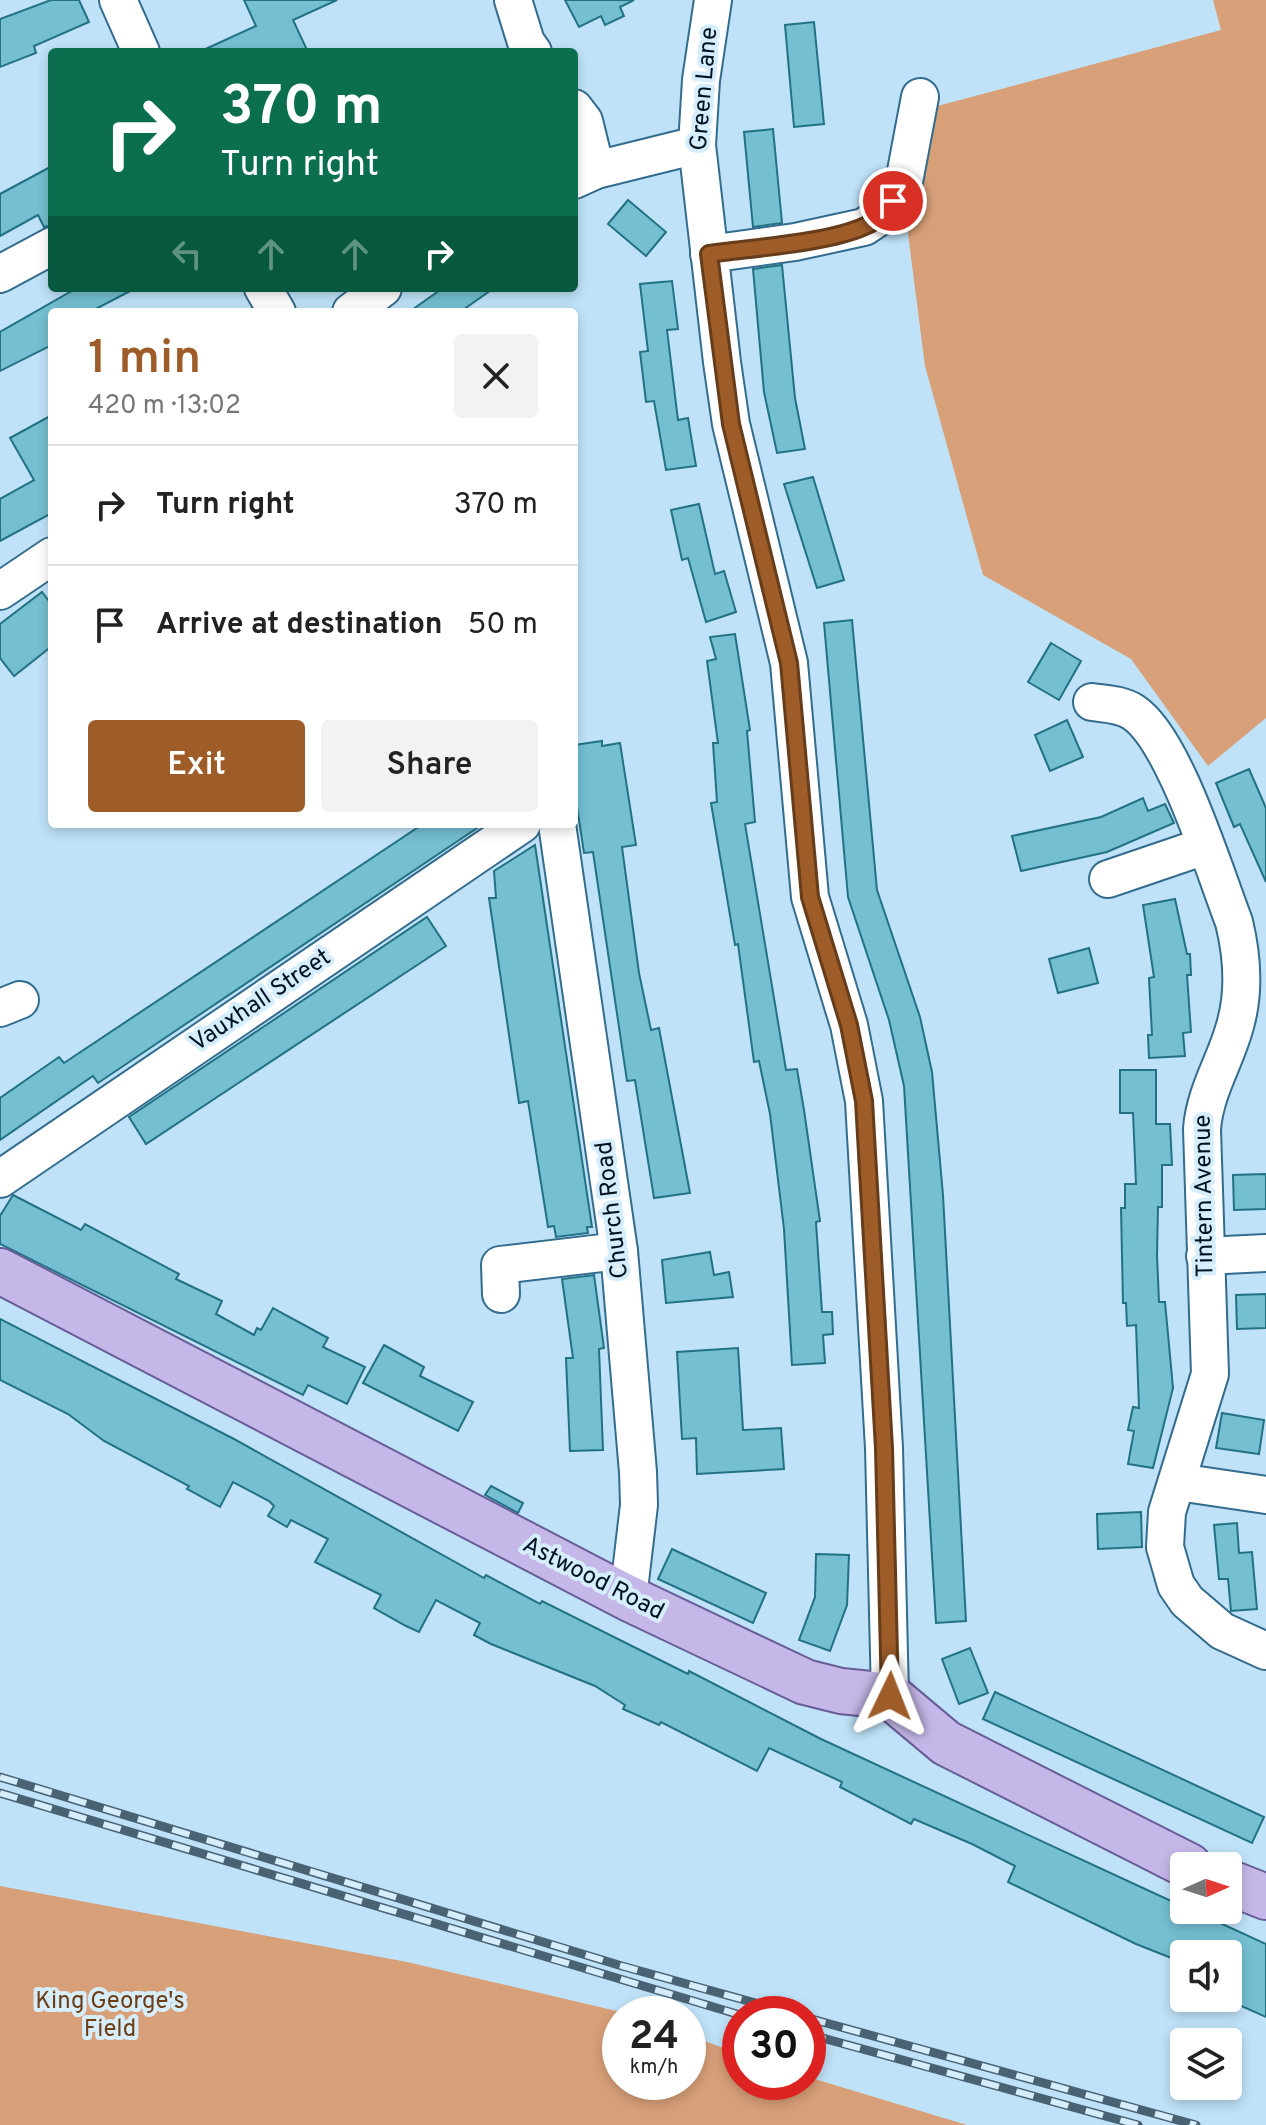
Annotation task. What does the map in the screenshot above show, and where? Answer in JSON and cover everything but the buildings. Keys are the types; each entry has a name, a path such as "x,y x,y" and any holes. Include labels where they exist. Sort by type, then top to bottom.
{"main road":[{"name":"Astwood Road","path":"0,1271 628,1598 805,1682 841,1691 890,1696"},
{"path":"890,1696 946,1743 1170,1856"},
{"path":"1242,1888 1266,1897"}],"street":[{"path":"118,0 139,48"},
{"path":"513,0 529,47"},
{"name":"Green Lane","path":"713,0 701,80 697,145 731,424 789,663 810,897 849,1025 864,1101 884,1448 890,1696"},
{"path":"709,254 795,242 864,227 882,215 903,187 920,97"},
{"path":"578,113 584,121 585,175 697,145"},
{"path":"0,274 48,248"},
{"path":"356,308 378,292"},
{"path":"0,591 48,559"},
{"name":"Tintern Avenue","path":"1092,702 1121,706 1136,713 1167,753 1234,922 1253,1004 1236,1024 1204,1103 1210,1374 1167,1512 1165,1547 1176,1585 1187,1601 1222,1631 1266,1651"},
{"name":"Vauxhall Street","path":"0,1179 516,828"},
{"name":"Church Road","path":"558,828 619,1251 639,1505 628,1598"},
{"path":"1108,879 1205,846"},
{"path":"501,1294 500,1265 619,1251"},
{"path":"1205,1256 1266,1253"},
{"path":"1178,1482 1266,1495"}],"green space":[{"path":"1213,0 1266,0 1266,718 1208,766 1131,659 983,575 925,366 907,226 915,112 1221,30"},
{"name":"King George's Field","path":"0,1886 407,1962 602,2008 602,2100 706,2100 706,2042 722,2047 722,2100 826,2100 826,2082 967,2125 0,2125"}],"railway":[{"path":"0,1777 730,1996"},
{"path":"0,1793 722,2010"},
{"path":"826,2023 1196,2125"},
{"path":"826,2039 1138,2125"}],"route":[{"path":"890,1696 884,1448 864,1101 849,1025 810,897 789,663 731,424 709,254 795,242 864,227 882,215 893,201"}]}
